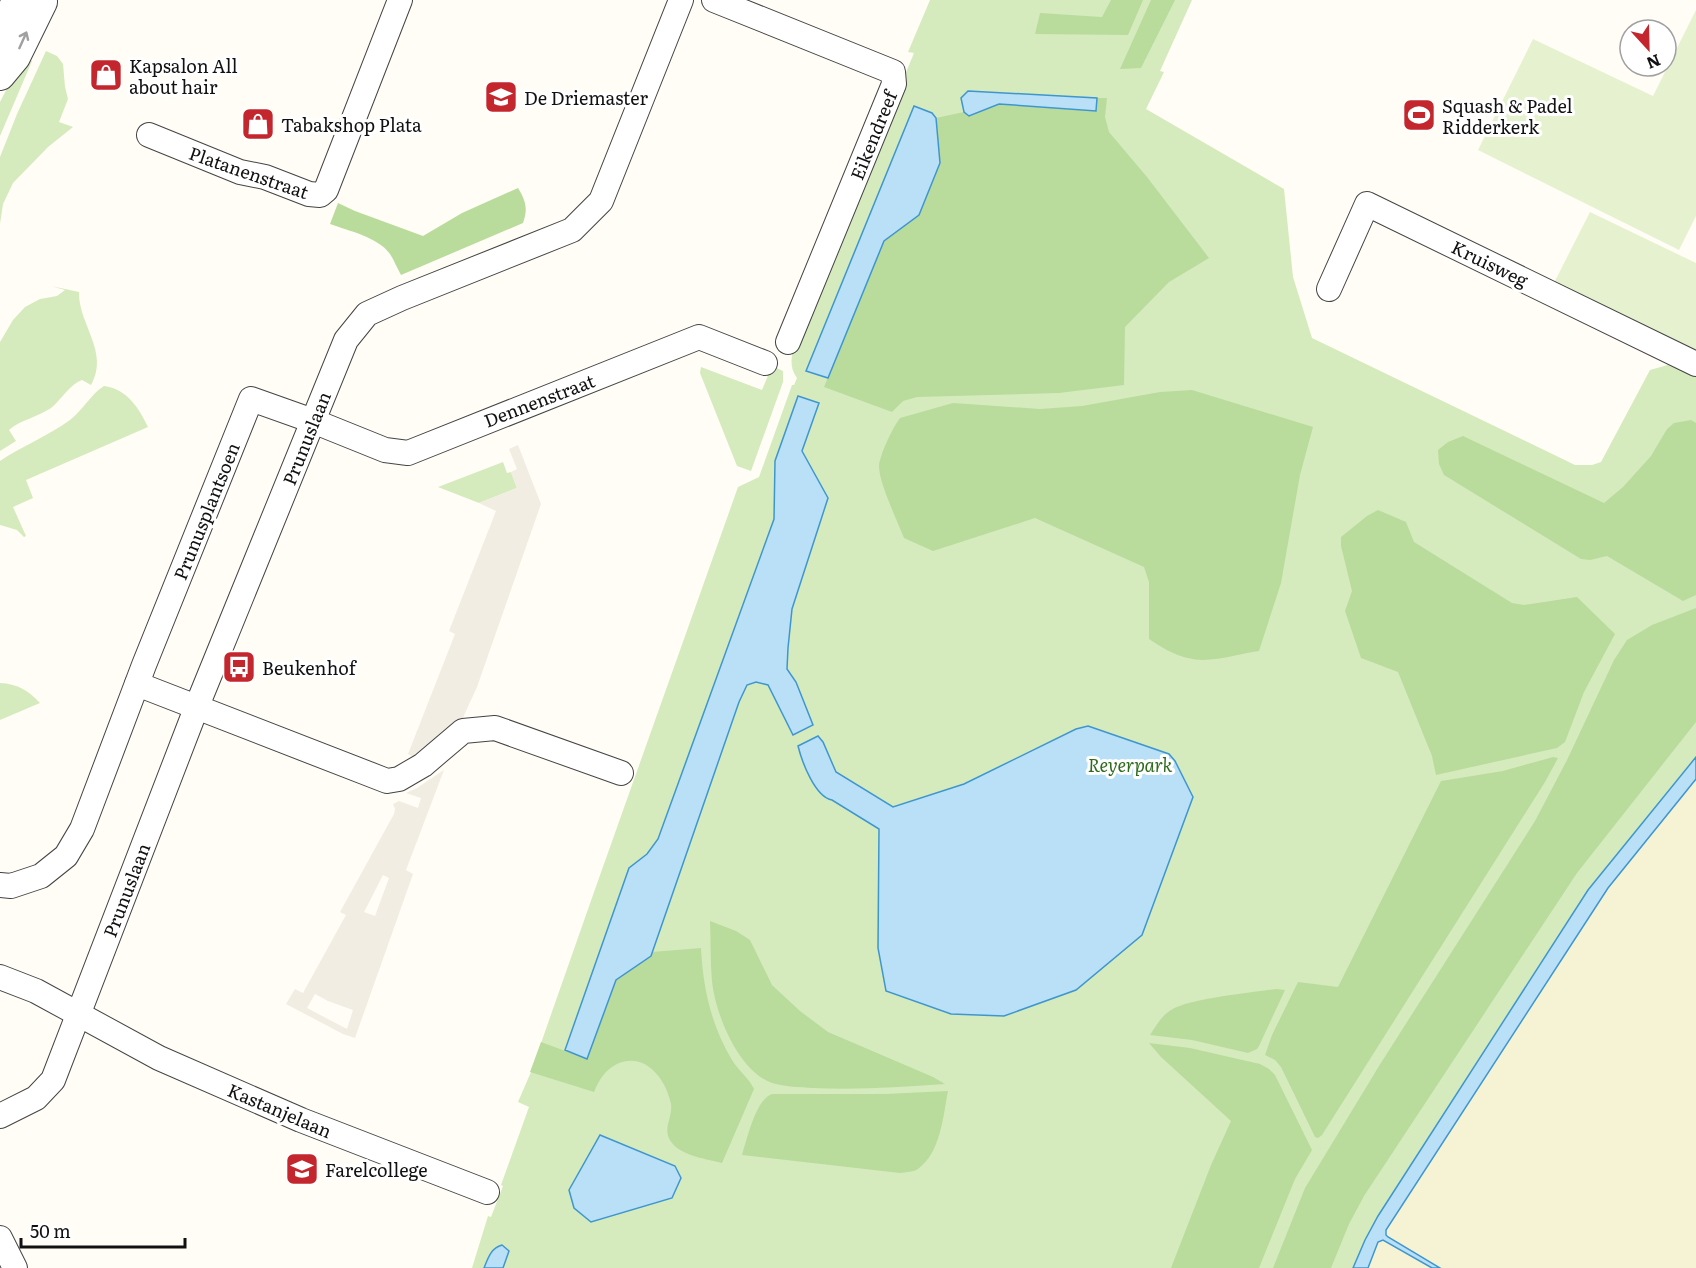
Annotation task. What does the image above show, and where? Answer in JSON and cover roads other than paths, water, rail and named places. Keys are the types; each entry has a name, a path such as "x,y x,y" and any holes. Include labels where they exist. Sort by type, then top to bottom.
{"street":[{"name":"Platanenstraat","path":"149,135 240,172 265,177 309,194 321,195 327,187 400,0"},
{"name":"Prunuslaan","path":"79,1014 197,706 346,340 367,314 572,230 601,201 681,0"},
{"name":"Eikendreef","path":"714,0 893,72 894,84 788,342"},
{"path":"0,41 36,1"},
{"path":"0,75 15,57 36,1"},
{"name":"Kruisweg","path":"1329,289 1367,204 1696,364"},
{"name":"Dennenstraat","path":"313,421 385,450 408,453 699,337 765,363"},
{"name":"Prunusplantsoen","path":"0,885 10,886 41,876 66,856 82,829 137,684 251,399 313,421"},
{"path":"137,684 387,780 399,779 423,765 463,732 495,728 621,773"},
{"name":"Kastanjelaan","path":"0,977 36,991 159,1058 301,1120 487,1192"},
{"path":"0,1116 36,1098 53,1080 79,1014"},
{"path":"0,1238 15,1268"}],"water":[{"path":"968,91 1097,98 1096,111 999,104 969,116 964,112 961,98"},
{"path":"914,106 932,113 936,118 940,163 919,215 884,241 828,378 806,371"},
{"path":"798,396 819,403 802,451 828,498 792,609 788,648 787,669 796,682 813,725 793,735 768,685 756,682 747,685 739,702 651,956 616,980 587,1059 565,1050 629,868 647,854 658,839 774,519 775,461"},
{"path":"1088,726 1169,754 1175,761 1193,797 1142,935 1076,990 1004,1016 951,1014 886,991 878,948 879,829 820,793 806,769 798,746 818,736 836,772 893,807 964,784 1076,729"},
{"path":"1696,757 1696,779 1608,888 1386,1230 1388,1237 1440,1268 1432,1268 1383,1240 1378,1242 1368,1268 1353,1268 1378,1216 1588,890"},
{"path":"600,1135 675,1166 681,1178 672,1198 591,1222 574,1208 569,1190"},
{"path":"502,1245 509,1251 503,1268 484,1268 493,1251"}],"place":[{"name":"Kapsalon All about hair","path":"106,75"},
{"name":"De Driemaster","path":"501,97"},
{"name":"Squash & Padel Ridderkerk","path":"1419,115"},
{"name":"Tabakshop Plata","path":"258,124"},
{"name":"Beukenhof","path":"239,667"},
{"name":"Farelcollege","path":"302,1169"}],"park label":[{"name":"Reyerpark","path":"1130,764"}]}
